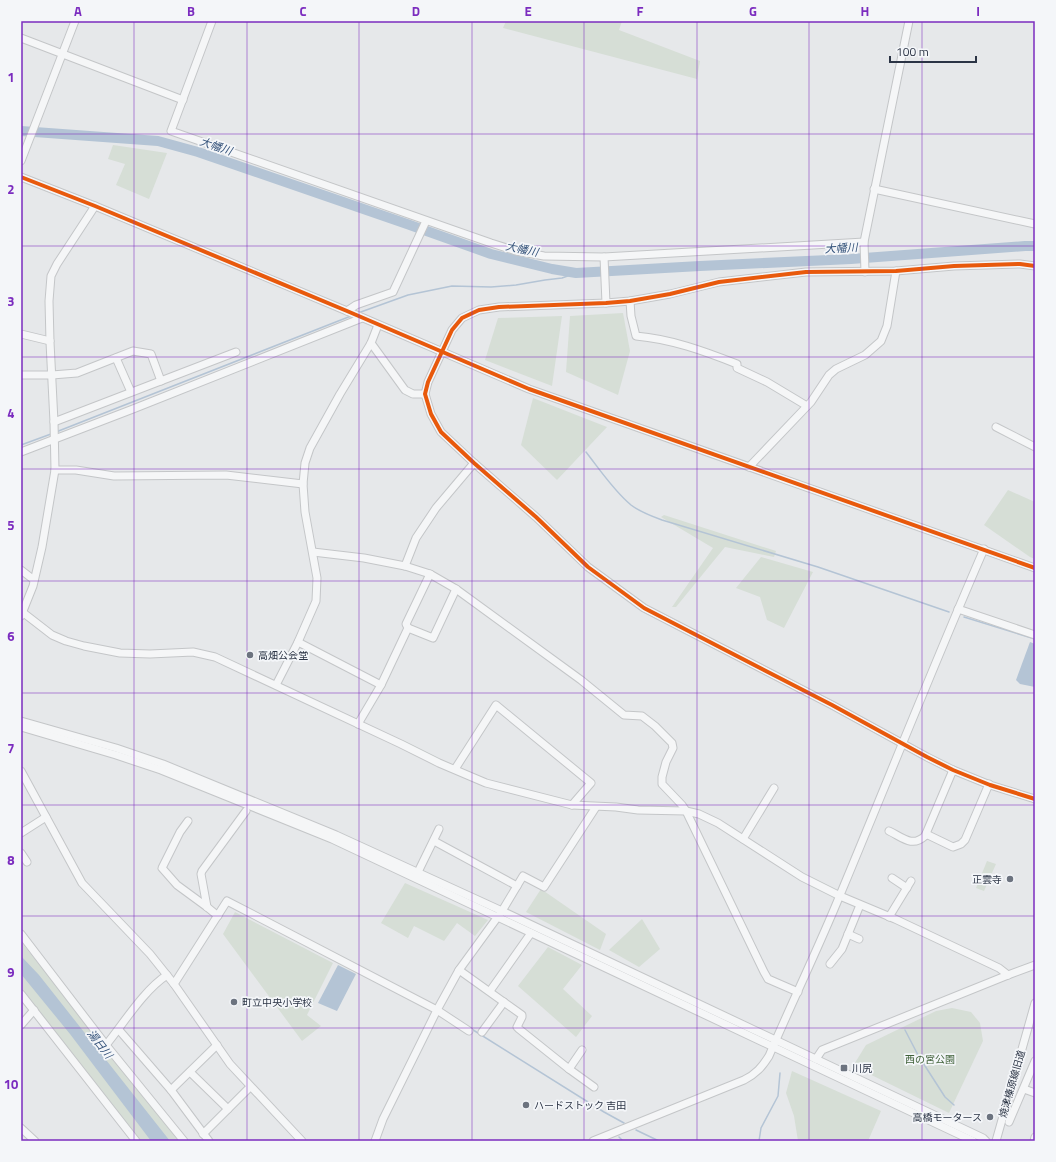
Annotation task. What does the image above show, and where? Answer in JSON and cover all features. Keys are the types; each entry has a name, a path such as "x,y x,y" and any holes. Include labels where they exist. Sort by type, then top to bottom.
{"street":[{"path":"21,161 75,21"},
{"path":"212,21 171,131 426,221 516,251 544,256 604,257 864,242"},
{"path":"865,269 864,242 909,21"},
{"path":"21,38 183,100"},
{"path":"21,177 95,206 529,389 1035,568"},
{"path":"874,189 1035,224"},
{"path":"95,206 56,264 51,276 49,300 55,470 34,580 22,613 52,635 66,641 120,653 150,654 193,652 225,661 438,763 486,783 572,805 616,807 638,810 686,811 699,814 718,823 802,876 840,896 999,968 1008,975"},
{"path":"348,312 356,305 393,292 426,221"},
{"path":"604,257 606,303"},
{"path":"1035,266 1020,264 954,266 896,271 865,269 806,272 719,282 670,294 606,303 499,307 479,310 462,318 452,330 428,382 425,394 431,414 441,432 536,517 588,567 644,608 832,705 901,744 953,770 1035,799"},
{"path":"749,467 811,402 828,375 836,369 866,355 881,341 887,326 896,271"},
{"path":"630,300 631,316 636,336 656,338 698,349 737,364 737,368 767,382 806,406"},
{"path":"21,452 360,317"},
{"path":"276,685 298,642 316,601 317,578 305,512 303,484 304,463 310,448 340,394 371,343 378,325"},
{"path":"21,334 50,341"},
{"path":"371,343 406,390 413,394 425,394"},
{"path":"21,375 77,373 133,351 151,354 161,381"},
{"path":"54,424 131,392 236,352"},
{"path":"116,358 131,392"},
{"path":"996,427 1035,447"},
{"path":"405,566 416,538 436,508 474,463"},
{"path":"55,470 76,470 114,476 226,475 303,484"},
{"path":"593,1141 744,1080 754,1075 762,1068 770,1056 840,896 901,744 984,549"},
{"path":"313,552 364,558 405,566 430,574 456,589 581,680 624,715 642,716 655,726 672,743 673,748 666,762 662,777 662,784 686,811 768,979 798,992"},
{"path":"21,570 34,580"},
{"path":"358,724 381,685 408,628 406,624 430,574"},
{"path":"408,628 433,638 456,589"},
{"path":"958,609 1035,635"},
{"path":"298,642 381,685"},
{"path":"454,769 496,705 591,783 572,805"},
{"path":"21,720 116,748 163,764 336,835 502,911 973,1141"},
{"path":"21,727 161,770 332,839 497,918 775,1044 816,1059 983,1138 986,1141"},
{"path":"889,831 910,842 920,841 926,834 953,770"},
{"path":"21,771 82,883 150,954 174,984 230,1064 300,1140"},
{"path":"926,834 953,847 961,844 965,840 989,784"},
{"path":"744,839 774,788"},
{"path":"375,1141 383,1119 437,1010 459,970 502,911 523,876 544,887 596,807"},
{"path":"207,907 201,874 202,871 246,811"},
{"path":"21,833 46,817"},
{"path":"188,821 180,832 162,868 177,885 218,916"},
{"path":"418,872 440,829"},
{"path":"434,841 517,886"},
{"path":"21,853 27,862"},
{"path":"889,917 909,885 892,878"},
{"path":"174,984 228,901 437,1010 469,1031"},
{"path":"830,964 842,949 860,905"},
{"path":"490,991 531,933"},
{"path":"21,934 106,1045 184,1141"},
{"path":"848,934 860,939"},
{"path":"816,1059 822,1050 1008,975 1035,966"},
{"path":"459,970 522,1015 522,1018 516,1027 594,1087"},
{"path":"106,1045 158,981 167,976"},
{"path":"21,994 136,1141"},
{"path":"482,1032 504,1002"},
{"name":"焼津榛原線旧道","path":"996,1141 1035,1005"},
{"path":"21,1025 34,1010"},
{"path":"119,1030 171,1090 209,1141"},
{"path":"171,1090 217,1045"},
{"path":"569,1069 582,1050"},
{"path":"1009,1122 1035,1061"},
{"path":"190,1072 228,1109"},
{"path":"203,1134 250,1087"},
{"path":"1024,1088 1035,1093"},
{"path":"21,1128 35,1141"},
{"path":"1034,1141 1035,1137"}],"green space":[{"path":"506,21 622,21 619,30 700,61 697,79 503,28"},
{"path":"113,145 167,153 149,199 116,185 125,164 108,159"},
{"path":"623,313 630,351 618,395 566,372 570,316"},
{"path":"562,316 552,386 485,360 498,318"},
{"path":"533,398 607,427 557,480 521,445"},
{"path":"1008,490 1035,502 1035,559 984,525"},
{"path":"664,515 776,551 774,557 725,547 676,607 672,607 713,548 661,517"},
{"path":"761,557 813,572 784,628 767,620 760,597 736,588"},
{"path":"987,861 996,864 984,891 976,888"},
{"path":"405,883 488,920 475,936 457,923 444,941 414,926 408,938 381,923"},
{"path":"541,889 606,934 600,950 526,912"},
{"path":"235,912 333,963 307,1015 321,1026 302,1041 223,934"},
{"path":"642,919 660,949 639,967 609,950"},
{"path":"21,942 129,1076 184,1141 141,1141 21,989"},
{"path":"548,947 582,965 563,989 592,1016 576,1037 518,986"},
{"name":"西の宮公園","path":"952,1008 971,1012 980,1023 983,1041 949,1113 853,1066 866,1045 936,1011"},
{"path":"792,1071 881,1111 868,1141 798,1141 794,1116 786,1093"}],"water":[{"path":"1030,642 1035,644 1035,687 1020,684 1016,680"},
{"path":"21,956 39,975 170,1141 151,1141 70,1034 21,974"},
{"path":"338,965 356,974 337,1011 318,1003"}],"waterway":[{"name":"大幡川","path":"21,131 158,141 198,152 491,254 552,269 576,273 851,259 1035,246"},
{"path":"358,313 408,295 452,286 491,287 516,285 562,278 576,273"},
{"path":"56,432 351,316"},
{"path":"21,445 51,434"},
{"path":"586,452 619,493 631,505 646,514 818,567 949,612"},
{"path":"964,617 1035,639"},
{"path":"470,1028 624,1123"},
{"path":"905,1030 918,1055 945,1097 954,1105"},
{"path":"759,1141 761,1128 778,1096 780,1073"},
{"path":"636,1130 659,1141"},
{"path":"619,1137 623,1141"}],"cycle path":[{"path":"21,177 95,206 347,311 529,389 1035,568"},
{"path":"1035,266 1020,264 954,266 896,271 806,272 719,282 670,294 630,301 499,307 479,310 462,318 452,330 428,382 425,394 431,414 441,432 536,517 588,567 644,608 832,705 953,770 990,785 1035,799"}],"place":[{"name":"高畑公会堂","path":"250,655"},
{"name":"正雲寺","path":"1010,879"},
{"name":"町立中央小学校","path":"234,1002"},
{"name":"川尻","path":"844,1068"},
{"name":"ハードストック 吉田","path":"526,1105"},
{"name":"高橋モータース","path":"990,1117"}],"water label":[{"name":"湯日川","path":"100,1044"}]}
